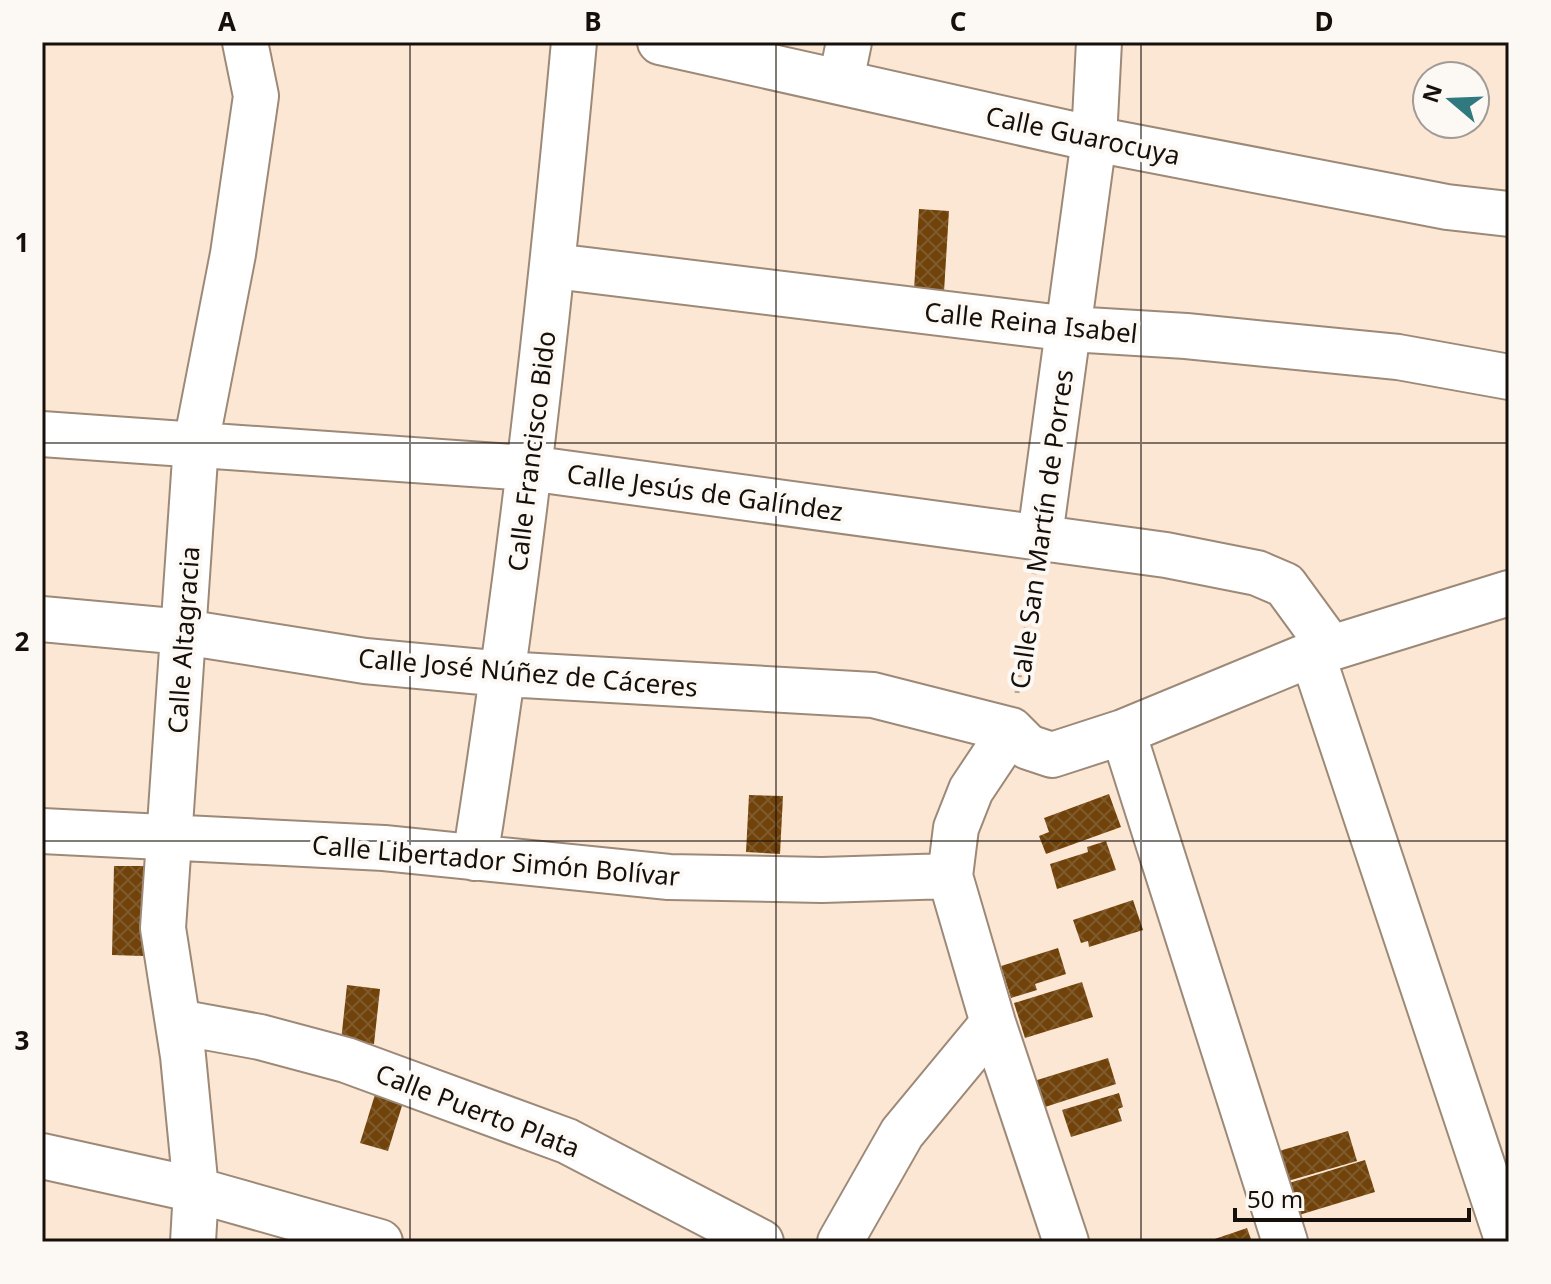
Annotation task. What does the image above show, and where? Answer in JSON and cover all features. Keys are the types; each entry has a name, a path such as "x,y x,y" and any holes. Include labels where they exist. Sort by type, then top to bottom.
{"street":[{"name":"Calle Altagracia","path":"193,1242 196,1190 178,1022 163,928 196,444 233,254 256,96 245,42"},
{"name":"Calle Francisco Bido","path":"475,858 504,674 554,266 574,42"},
{"name":"Calle Guarocuya","path":"660,42 845,61 1094,139 1447,207 1509,214"},
{"name":"Calle San Martín de Porres","path":"1040,536 1094,139 1099,42"},
{"name":"Calle Reina Isabel","path":"554,266 1070,329 1186,336 1398,357 1509,377"},
{"name":"Calle Jesús de Galíndez","path":"42,434 528,468 1040,536 1257,573 1285,585 1321,651 1508,1242"},
{"path":"1066,1242 993,1023 950,876 956,828 971,790 1011,730 1028,747 1052,755 1123,732 1321,651 1509,593"},
{"name":"Calle José Núñez de Cáceres","path":"42,619 184,632 365,661 504,674 873,695 1011,730"},
{"path":"1123,732 1285,1242"},
{"name":"Calle Libertador Simón Bolívar","path":"42,831 384,848 669,877 822,880 950,876"},
{"name":"Calle Puerto Plata","path":"178,1022 260,1037 346,1060 553,1136 761,1242"},
{"path":"840,1242 902,1133 993,1023"},
{"path":"42,1156 196,1190 380,1242"}],"path":[{"name":"Calle San Martín de Porres","path":"1011,730 1040,536"}],"building":[{"path":"919,209 949,211 944,292 914,290"},
{"path":"1109,794 1121,827 1046,854 1039,836 1049,832 1044,818"},
{"path":"749,795 783,796 780,854 746,852"},
{"path":"1106,841 1116,870 1057,889 1050,864 1088,852 1087,847"},
{"path":"114,866 144,866 143,956 112,955"},
{"path":"1133,900 1143,930 1089,947 1088,941 1081,943 1073,920"},
{"path":"1058,948 1066,974 1035,984 1037,990 1011,998 1001,966"},
{"path":"1082,982 1093,1017 1025,1038 1014,1003"},
{"path":"347,985 380,989 374,1044 341,1041"},
{"path":"1108,1058 1116,1084 1042,1108 1034,1081"},
{"path":"377,1088 405,1096 388,1151 360,1143"},
{"path":"1119,1093 1123,1107 1118,1109 1122,1121 1071,1137 1062,1110"},
{"path":"1348,1131 1357,1161 1288,1181 1279,1151"},
{"path":"1365,1160 1375,1192 1299,1215 1289,1183"},
{"path":"1247,1228 1252,1242 1206,1242"}]}
